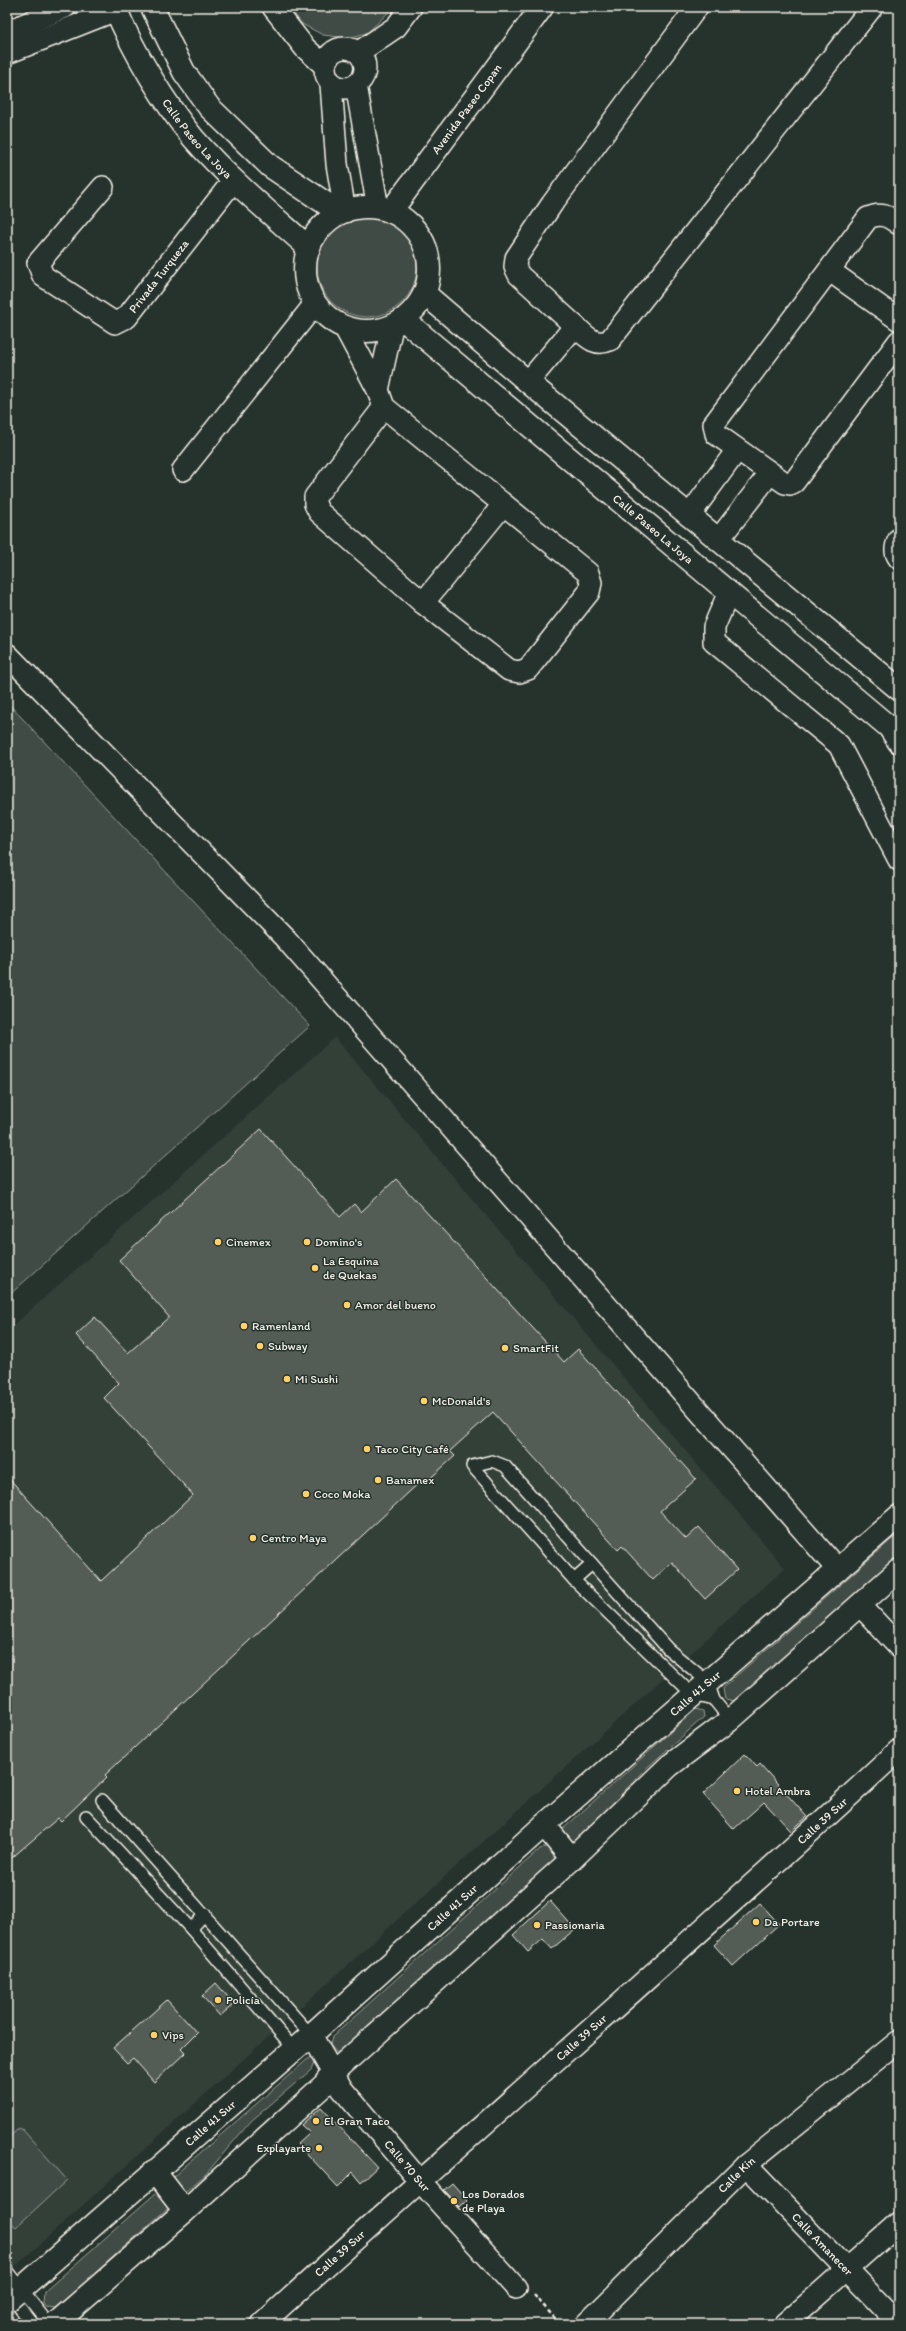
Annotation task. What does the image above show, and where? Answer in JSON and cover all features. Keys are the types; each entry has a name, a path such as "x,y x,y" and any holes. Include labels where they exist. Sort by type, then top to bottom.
{"main road":[{"path":"152,7 184,72 210,107 270,166 343,213"},
{"name":"Avenida Paseo Copan","path":"384,209 542,7"},
{"name":"Calle Paseo La Joya","path":"115,8 152,80 194,138 233,181 309,248"},
{"path":"360,208 384,209 412,227 422,242 428,258 429,276 424,293 416,308 398,323 369,332 345,328 330,320 314,305 305,275 309,248 324,225 343,213 360,208"},
{"path":"424,293 528,382 899,689"},
{"name":"Calle Paseo La Joya","path":"398,323 896,730"},
{"name":"Calle 41 Sur","path":"14,2295 311,2035 544,1825 705,1692 899,1516"},
{"path":"56,2324 324,2085 333,2073 572,1859 669,1766 730,1720 899,1570"},
{"path":"544,1825 572,1859"},
{"path":"154,2171 185,2210"}],"street":[{"path":"7,32 65,7"},
{"path":"273,7 328,75 345,89 356,85 363,76 365,65 359,52 350,48 339,48 329,55 328,75 343,213"},
{"path":"359,52 396,26 411,7"},
{"path":"697,7 552,204 516,258 515,267 519,276 593,342 602,343 610,340 872,7"},
{"path":"7,53 115,8"},
{"path":"356,85 368,160 384,209"},
{"path":"337,164 368,160"},
{"name":"Privada Turqueza","path":"103,187 38,263 43,276 115,323 127,316 233,181"},
{"path":"899,224 888,216 877,214 868,218 830,271 714,424 716,434 785,483 790,484 794,482 899,341"},
{"path":"830,271 899,320"},
{"path":"183,470 314,305"},
{"path":"345,328 381,398 503,506 588,573 591,582 589,592 528,669 519,672 509,670 423,603 319,512 315,504 315,496 381,398 398,323"},
{"path":"528,382 575,326"},
{"path":"689,516 737,450"},
{"path":"719,539 770,473"},
{"path":"423,603 503,506"},
{"path":"899,539 896,545 896,555 899,558"},
{"path":"729,592 714,627 714,642 839,745 899,860"},
{"path":"7,654 285,938 838,1570"},
{"path":"860,1604 899,1647"},
{"name":"Calle 39 Sur","path":"262,2324 420,2181 734,1903 899,1750"},
{"name":"Calle 70 Sur","path":"311,2035 342,2089 420,2181 516,2288"},
{"name":"Calle Kin","path":"586,2324 746,2165 899,2041"},
{"name":"Calle Amanecer","path":"746,2165 899,2324"},
{"path":"785,2324 899,2223"}],"lane":[{"path":"705,1692 574,1580 472,1466 492,1460 505,1466 730,1720"},
{"path":"574,1580 592,1564"},
{"path":"102,1800 205,1914 311,2035"},
{"path":"86,1816 191,1928 294,2049"},
{"path":"191,1928 205,1914"},
{"path":"7,2271 14,2295 50,2324"},
{"path":"7,2312 16,2324"}],"path":[{"path":"516,2288 522,2282 560,2324"}],"shaded area":[{"path":"289,7 394,7 367,33 347,38 323,35 302,24"},
{"path":"367,217 386,221 402,232 413,248 417,267 413,286 402,302 386,313 367,317 348,313 332,302 321,286 317,267 321,248 332,232 348,221"},
{"path":"7,702 310,1026 7,1297"},
{"path":"335,1037 785,1568 7,2274 7,1331"},
{"path":"899,1533 899,1556 735,1701 725,1699 723,1689 726,1685"},
{"path":"696,1709 703,1711 704,1717 642,1772 581,1838 573,1843 562,1833 563,1829"},
{"path":"546,1847 552,1850 555,1860 341,2053 336,2052 330,2045 332,2037 540,1849"},
{"path":"310,2057 315,2061 311,2070 251,2121 206,2174 186,2191 181,2192 173,2179 176,2174"},
{"path":"19,2128 23,2130 67,2180 16,2227 7,2219 7,2139"},
{"path":"157,2192 170,2206 56,2308 46,2307 43,2303 44,2292"}],"building":[{"name":"Centro Maya","path":"261,1129 340,1217 354,1204 361,1212 396,1179 564,1362 578,1349 696,1479 660,1511 686,1539 699,1527 737,1570 705,1599 672,1562 653,1580 622,1546 618,1550 493,1412 450,1451 455,1456 425,1483 422,1480 105,1775 107,1777 61,1821 58,1818 7,1862 7,1476 101,1581 193,1495 104,1398 119,1383 76,1335 95,1317 128,1353 169,1317 119,1260"},
{"path":"745,1754 757,1767 760,1764 807,1817 791,1831 764,1802 734,1829 703,1794"},
{"path":"550,1901 575,1929 552,1949 543,1939 528,1952 513,1935"},
{"path":"760,1903 779,1924 733,1966 714,1945"},
{"name":"Policía","path":"216,1983 234,2004 220,2016 202,1996"},
{"path":"167,2000 197,2033 181,2049 185,2053 154,2082 133,2058 127,2063 113,2048"},
{"path":"321,2107 377,2167 361,2182 353,2172 338,2187 298,2144 310,2133 301,2125"},
{"path":"452,2183 467,2200 460,2207 444,2190"}],"place":[{"name":"Cinemex","path":"218,1242"},
{"name":"Domino's","path":"307,1242"},
{"name":"La Esquina de Quekas","path":"315,1268"},
{"name":"Amor del bueno","path":"347,1305"},
{"name":"Ramenland","path":"244,1326"},
{"name":"Subway","path":"260,1346"},
{"name":"SmartFit","path":"505,1348"},
{"name":"Mi Sushi","path":"287,1379"},
{"name":"McDonald's","path":"424,1401"},
{"name":"Taco City Café","path":"367,1449"},
{"name":"Banamex","path":"378,1480"},
{"name":"Coco Moka","path":"306,1494"},
{"name":"Centro Maya","path":"253,1538"},
{"name":"Hotel Ambra","path":"737,1791"},
{"name":"Da Portare","path":"756,1922"},
{"name":"Passionaria","path":"537,1925"},
{"name":"Policía","path":"218,2000"},
{"name":"Vips","path":"154,2035"},
{"name":"El Gran Taco","path":"316,2121"},
{"name":"Explayarte","path":"319,2148"},
{"name":"Los Dorados de Playa","path":"454,2201"}]}
